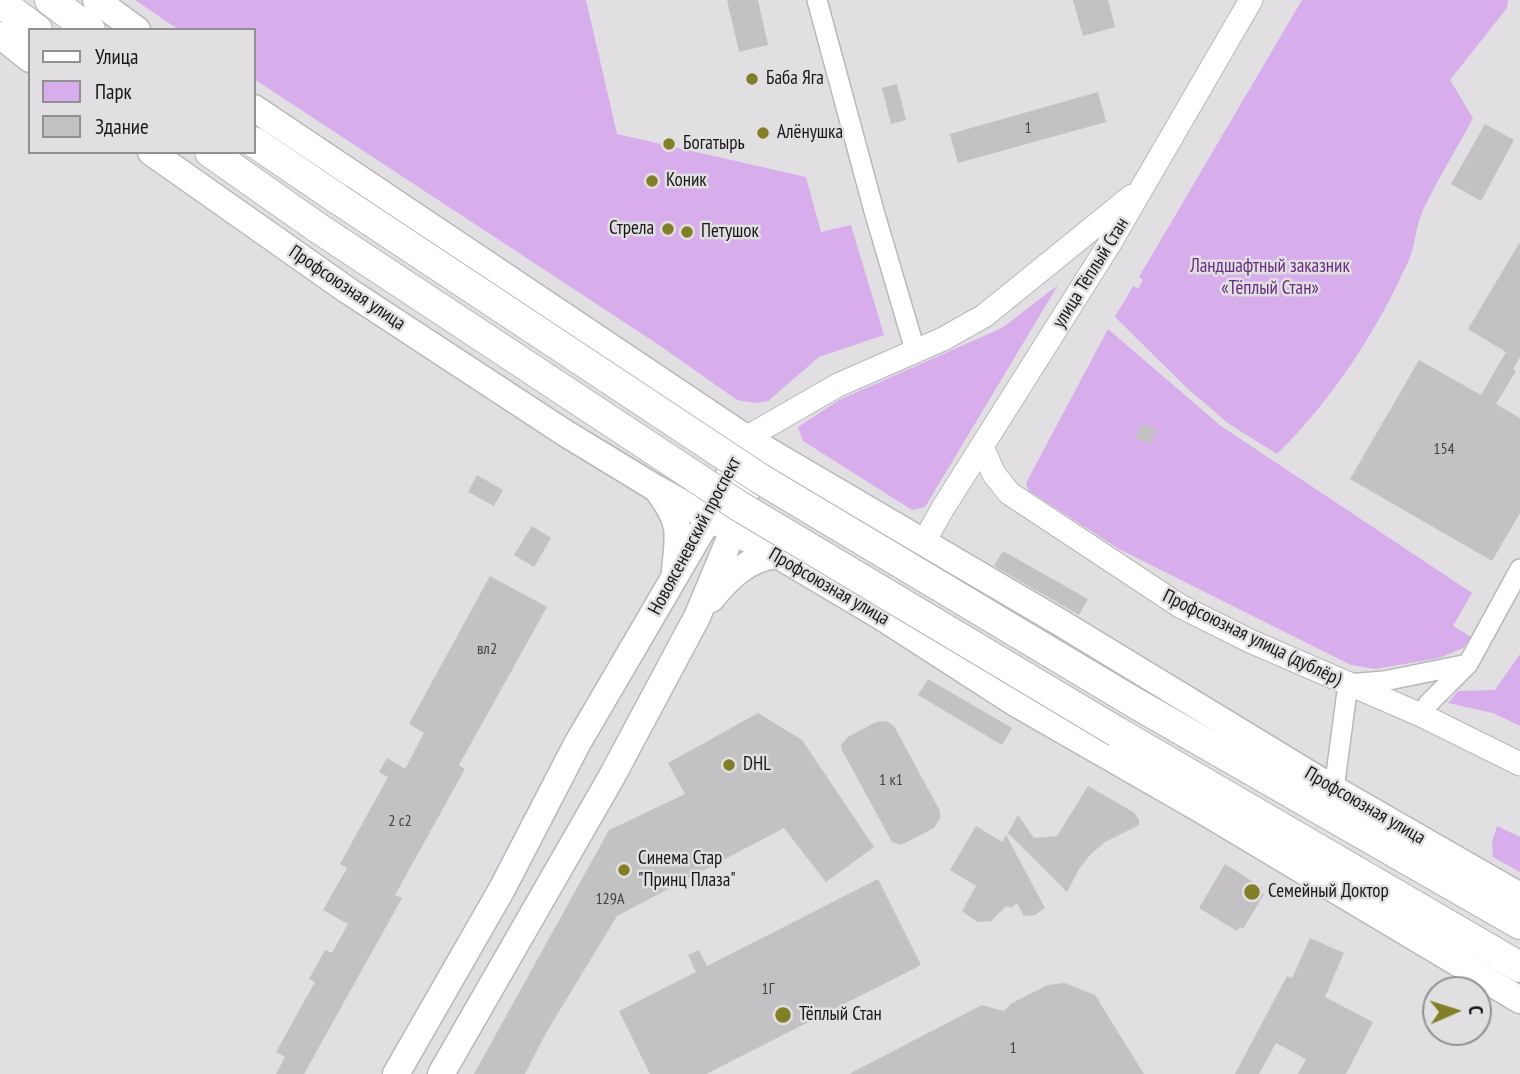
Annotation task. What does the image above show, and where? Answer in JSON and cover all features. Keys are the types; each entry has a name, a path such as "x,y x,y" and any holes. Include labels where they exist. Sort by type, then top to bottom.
{"main road":[{"path":"50,0 87,28"},
{"path":"96,0 134,28"},
{"path":"0,2 34,28"},
{"path":"0,35 28,57"},
{"name":"Профсоюзная улица","path":"256,109 746,438 1334,789 1520,896"},
{"name":"Профсоюзная улица","path":"256,143 759,478 1135,703 1520,924"},
{"name":"Профсоюзная улица","path":"154,154 347,290 533,412 657,489 882,617 1017,704 1200,809 1520,1000"},
{"name":"Профсоюзная улица","path":"214,154 318,228 739,506 1117,732 1520,967"},
{"path":"533,412 572,411 593,402 603,385 603,366 598,355 573,320"},
{"name":"Новоясеневский проспект","path":"396,1074 495,901 578,744 709,518 746,438"},
{"name":"Новоясеневский проспект","path":"441,1074 611,778 697,617 733,531 748,487 752,461 746,438"},
{"path":"657,489 677,520 678,544 674,579"},
{"path":"882,617 924,542"},
{"path":"697,617 735,573 765,556 776,555"}],"street":[{"path":"817,0 915,350"},
{"name":"улица Тёплый Стан","path":"924,542 1110,243 1251,0"},
{"path":"746,438 838,385 943,339 984,316 1142,187"},
{"name":"Профсоюзная улица (дублёр)","path":"982,447 994,474 1009,493 1180,606 1250,641 1421,715 1520,764"},
{"path":"1421,715 1428,704 1468,664 1520,569"},
{"path":"1017,704 1002,679 999,666 1002,650 1010,636 1021,625 1035,621 1061,624"},
{"path":"1334,789 1348,684 1384,681 1468,664"}],"green space":[{"path":"135,0 586,0 617,134 806,177 821,232 851,225 884,335 819,357 768,401 755,403 737,400 662,347 256,80 256,28 176,28"},
{"name":"Ландшафтный заказник «Тёплый Стан»","path":"1302,0 1508,0 1507,8 1450,80 1473,118 1424,208 1410,257 1381,316 1334,389 1277,454 1229,424 1187,388 1115,317 1133,286 1138,289 1143,280 1139,277"},
{"path":"1058,285 925,507 912,510 803,441 798,427 839,400 1002,328"},
{"path":"1108,329 1221,426 1472,593 1453,626 1471,637 1463,648 1439,658 1375,669 1351,665 1119,549 1029,491 1026,483"},
{"path":"1520,654 1520,726 1493,713 1448,703 1458,691 1495,690"},
{"path":"1497,826 1520,837 1520,872 1493,857 1492,842"}],"building":[{"path":"727,0 758,0 768,45 739,52"},
{"path":"1073,0 1108,0 1115,27 1083,36"},
{"path":"897,84 906,120 891,124 882,88"},
{"path":"1098,92 1106,122 958,163 950,134"},
{"path":"1485,124 1514,140 1481,201 1451,184"},
{"path":"1520,242 1520,357 1513,369 1516,371 1496,404 1520,418 1520,513 1492,561 1350,479 1419,360 1481,395 1506,352 1468,329"},
{"path":"1141,424 1156,429 1151,444 1136,439"},
{"path":"477,475 503,490 494,506 468,492"},
{"path":"532,526 551,538 534,567 514,555"},
{"path":"1003,551 1088,599 1079,615 994,566"},
{"path":"490,576 547,607 459,765 465,769 395,895 402,898 304,1074 276,1074 285,1057 276,1052 315,982 309,979 325,950 332,953 348,924 323,910 347,868 340,864 388,777 379,772 387,758 405,769 424,733 409,724"},
{"path":"928,679 1012,728 1002,745 918,695"},
{"path":"758,713 802,740 874,847 826,882 784,828 617,916 546,1033 525,1074 474,1074 609,830 685,794 668,763"},
{"path":"886,721 894,726 940,811 940,818 934,828 901,845 892,842 841,745 848,737 876,722"},
{"path":"1088,786 1133,812 1139,819 1139,825 1105,842 1091,854 1079,869 1067,892 1008,833 1018,815 1034,838 1057,836"},
{"path":"976,826 1002,842 1006,835 1045,908 1035,915 1024,916 1017,903 1011,908 1006,906 991,921 977,922 962,911 976,886 950,870"},
{"path":"1225,864 1263,888 1261,892 1264,894 1243,929 1240,927 1237,931 1199,908"},
{"path":"878,879 921,965 706,1074 650,1074 619,1011 696,972 688,955 699,950 707,966"},
{"path":"1310,938 1344,953 1325,997 1373,1022 1346,1074 1298,1074 1306,1059 1276,1043 1259,1074 1235,1074 1287,976 1292,978"},
{"path":"1065,983 1095,995 1144,1074 849,1074 982,1005 1004,1011 1012,1003 1048,985"}],"place":[{"name":"Баба Яга","path":"752,79"},
{"name":"Алёнушка","path":"763,133"},
{"name":"Богатырь","path":"669,144"},
{"name":"Коник","path":"652,181"},
{"name":"Стрела","path":"668,229"},
{"name":"Петушок","path":"687,232"},
{"name":"DHL","path":"729,765"},
{"name":"Синема Стар \"Принц Плаза\"","path":"624,870"},
{"name":"Семейный Доктор","path":"1252,892"},
{"name":"Тёплый Стан","path":"783,1015"}]}
